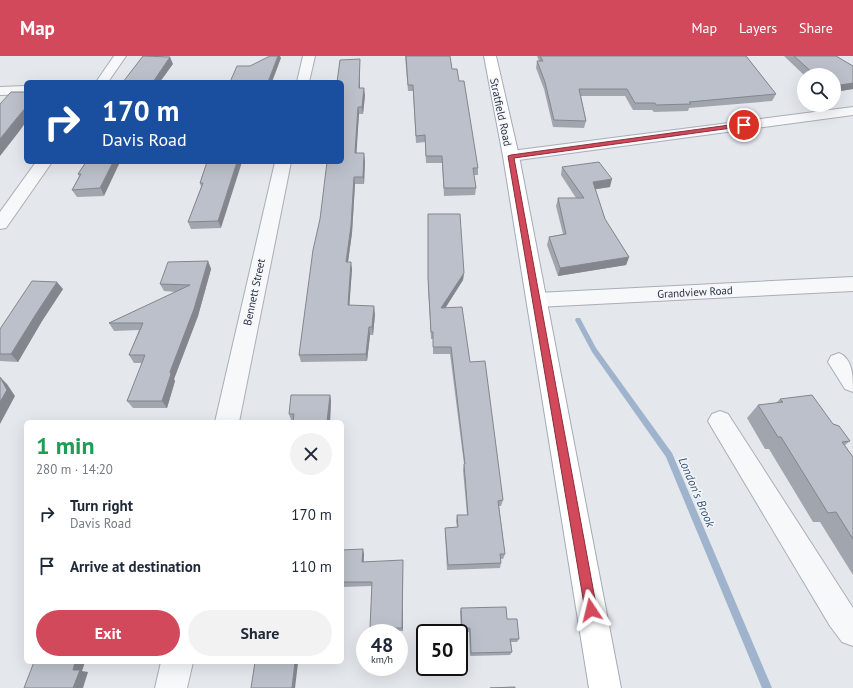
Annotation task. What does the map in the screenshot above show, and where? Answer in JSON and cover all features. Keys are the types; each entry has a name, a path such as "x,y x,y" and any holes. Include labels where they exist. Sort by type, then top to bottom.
{"main road":[{"name":"Stratfield Road","path":"490,56 511,156 605,688"}],"street":[{"path":"103,80 120,56"},
{"path":"303,80 309,56"},
{"path":"0,91 24,90"},
{"path":"511,156 853,110"},
{"path":"0,224 43,164"},
{"name":"Bennett Street","path":"227,420 283,164"},
{"name":"Grandview Road","path":"537,300 853,284"},
{"path":"840,362 853,383"},
{"path":"720,421 840,616 853,630"},
{"path":"171,688 176,664"}],"building":[{"path":"143,56 170,57 154,80 125,80"},
{"path":"270,56 278,56 269,80 231,80 237,66 250,66"},
{"path":"406,56 450,56 452,69 457,69 459,81 464,81 478,168 473,168 476,188 444,188 442,156 426,156 425,135 416,136 413,85 408,85"},
{"path":"540,56 746,56 776,94 689,102 691,104 656,105 655,103 635,103 627,89 579,89 586,121 554,120 545,82 537,61 543,61"},
{"path":"794,56 836,56 853,66 853,83 841,85 841,68 807,68"},
{"path":"360,59 359,88 364,88 362,107 358,107 355,153 364,153 363,177 354,177 351,226 346,262 351,262 348,305 374,306 372,327 369,327 366,354 299,355 313,250 320,219 327,164 344,164 344,80 337,80 340,60"},
{"path":"11,92 24,92 24,109 0,139 0,104"},
{"path":"599,162 612,179 593,182 605,219 629,257 560,268 549,237 566,234 558,198 584,198 562,167"},
{"path":"85,164 112,164 100,188 72,190 81,174 78,174"},
{"path":"206,164 236,164 218,221 188,222 203,183 200,183"},
{"path":"428,214 460,214 464,273 441,308 462,307 470,362 485,361 503,500 498,501 505,554 500,554 501,563 448,565 445,528 458,527 457,515 468,515 465,464 451,347 433,347 433,332 431,332 428,278"},
{"path":"208,261 194,309 170,372 171,374 162,401 127,401 145,355 129,355 143,323 109,323 190,285 160,284 168,262"},
{"path":"32,281 57,282 11,354 0,354 0,329"},
{"path":"0,377 7,390 0,402"},
{"path":"291,395 330,395 327,420 293,420 294,414 289,414"},
{"path":"812,395 833,424 839,426 850,441 842,442 853,457 853,539 836,512 828,513 781,437 778,437 758,405 783,402 780,399"},
{"path":"363,549 362,562 403,560 402,624 370,624 372,582 344,582 344,550"},
{"path":"506,607 507,619 517,619 519,639 510,639 512,652 471,653 470,628 468,628 468,624 462,624 461,608"},
{"path":"33,664 74,664 73,670 80,670 73,688 24,688"},
{"path":"255,664 295,664 292,688 251,688"},
{"path":"515,687 515,688 490,688"}],"waterway":[{"name":"London's Brook","path":"578,320 594,350 669,455 767,688"}],"route":[{"path":"591,610 511,156 744,125"}]}
